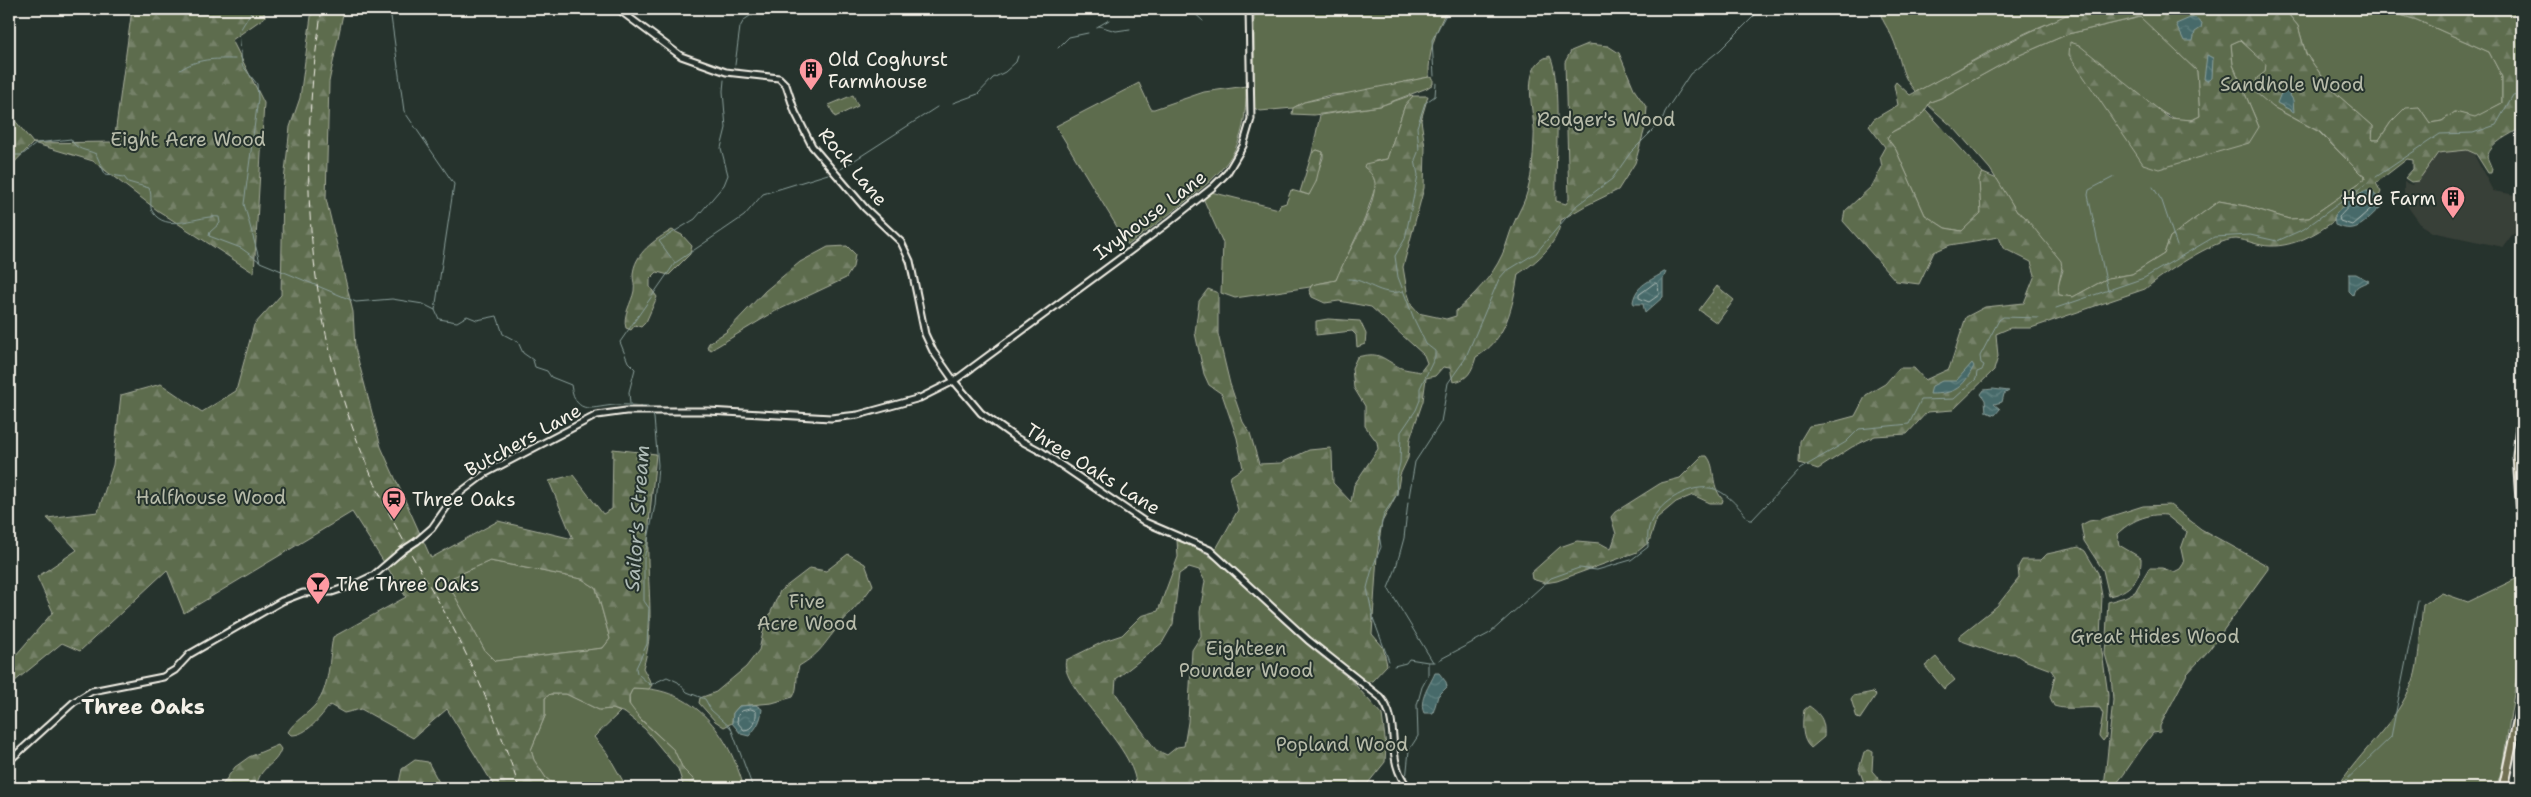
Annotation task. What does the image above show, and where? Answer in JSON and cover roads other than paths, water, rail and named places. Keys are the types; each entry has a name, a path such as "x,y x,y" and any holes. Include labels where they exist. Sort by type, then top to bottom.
{"main road":[{"path":"2522,404 2517,456 2522,530"},
{"path":"2503,788 2522,699"}],"street":[{"name":"Rock Lane","path":"618,9 681,56 726,72 779,78 786,84 795,112 812,146 865,208 901,242 910,261 925,334 933,351 954,381"},
{"name":"Ivyhouse Lane","path":"954,381 1164,226 1213,187 1227,173 1241,150 1251,119 1249,9"},
{"name":"Butchers Lane","path":"9,761 74,702 92,691 163,677 175,670 190,654 282,601 303,593 332,592 374,575 432,528 453,498 486,473 597,415 626,411 742,412 831,418 858,415 920,398 954,381"},
{"name":"Three Oaks Lane","path":"954,381 981,413 995,424 1042,452 1145,522 1210,550 1308,640 1380,697 1386,704 1391,718 1394,761 1403,782 1409,788"}],"water":[{"path":"2190,18 2196,18 2202,23 2201,28 2195,32 2193,41 2184,41 2176,24"},
{"path":"2207,55 2213,58 2212,78 2207,81 2204,79"},
{"path":"2288,92 2293,100 2294,112 2277,103 2281,93"},
{"path":"2364,191 2371,191 2382,201 2382,206 2361,225 2343,228 2335,225 2334,216 2349,200"},
{"path":"1666,272 1663,279 1663,297 1645,313 1643,304 1634,304 1633,302 1637,291"},
{"path":"2349,274 2356,274 2369,281 2357,287 2353,295 2349,291"},
{"path":"1972,363 1974,366 1962,385 1946,393 1930,394 1932,386 1942,381 1956,381"},
{"path":"1984,390 2009,391 2004,394 2002,402 1994,404 2000,409 1995,415 1986,412 1985,400 1981,394"},
{"path":"1435,673 1439,673 1446,682 1447,687 1438,696 1433,713 1424,713 1422,703"},
{"path":"756,705 762,709 758,724 749,736 741,734 732,723 733,713 739,706"}],"waterway":[{"path":"253,9 239,32 242,65 257,84 258,99 244,204 260,262 356,302 392,299 423,304 435,310"},
{"path":"390,9 404,111 454,184 435,310 439,319 457,322 467,316 477,320 497,316 503,334 518,342 523,353 533,360 535,367 547,371 551,377 571,385 573,395 582,406 593,408 628,405 648,406 650,409"},
{"path":"745,9 752,16"},
{"path":"735,65 740,27 744,20 760,9"},
{"path":"1190,9 1203,21"},
{"path":"1434,76 1432,40 1449,9"},
{"path":"1661,123 1665,112 1690,74 1720,50 1761,9"},
{"path":"1127,12 1135,10"},
{"path":"1097,27 1109,20"},
{"path":"1099,26 1116,31 1130,29"},
{"path":"1058,48 1069,37 1088,33"},
{"path":"953,103 978,94 993,78 1005,72 1016,62 1018,56"},
{"path":"180,70 200,61 235,59"},
{"path":"675,263 659,241 695,219 724,185 728,175 721,148 726,128 724,80"},
{"path":"1389,661 1373,618 1367,588 1381,547 1379,534 1384,514 1397,494 1396,479 1400,463 1401,432 1416,410 1420,400 1420,388 1435,357 1435,351 1426,344 1414,319 1398,277 1395,256 1405,239 1418,175 1415,160 1419,150 1417,127 1425,103 1435,96 1436,83"},
{"path":"2376,177 2440,134 2473,133 2496,125 2513,95 2522,93"},
{"path":"841,169 937,107"},
{"path":"1409,497 1415,462 1441,422 1448,383 1465,359 1499,279 1505,272 1536,253 1577,205 1612,179 1631,152 1655,128"},
{"path":"9,155 22,155 37,143 71,139 78,148 96,154 105,174 124,177 128,182 149,188 151,209 158,218 174,223 219,217 220,223 210,232 209,236 241,248 259,261"},
{"path":"630,404 629,392 635,369 628,362 620,342 675,263 744,216 763,194 828,174"},
{"path":"2108,291 2088,195 2089,190 2114,177"},
{"path":"2056,308 2144,278 2214,237 2250,235 2277,241 2304,229 2370,181"},
{"path":"2153,187 2162,201 2177,246"},
{"path":"1348,279 1361,281 1387,292 1403,291"},
{"path":"1439,660 1490,633 1551,578 1579,568 1597,570 1631,560 1648,547 1649,527 1658,511 1682,493 1701,488 1716,489 1727,496 1749,520 1752,520 1800,469 1846,442 1859,429 1909,424 1921,400 1954,399 1976,379 1977,372 1982,370 1984,365 1981,363 1980,356 1999,320 2003,317 2039,318"},
{"name":"Sailor's Stream","path":"652,412 658,465 655,505 644,559 644,601 649,608 647,644 636,668 637,673 650,685 667,677 678,682 687,692 705,699 711,710 731,728 753,788"},
{"path":"1408,502 1404,538 1388,588 1433,662"},
{"path":"2338,788 2391,737 2418,600"},
{"path":"1394,666 1406,663 1409,659 1428,662"},
{"path":"1406,780 1409,750 1418,736 1417,705 1422,687 1428,676 1428,662 1435,662"}],"railway":[{"path":"322,9 309,136 309,198 314,260 323,321 338,382 358,442 383,501 471,664 489,704 519,788"}],"place":[{"name":"Old Coghurst Farmhouse","path":"811,91"},
{"name":"Hole Farm","path":"2453,219"},
{"name":"Three Oaks","path":"394,520"},
{"name":"The Three Oaks","path":"318,605"}],"district":[{"name":"Three Oaks","path":"143,707"}],"park label":[{"name":"Sandhole Wood","path":"2292,84"},
{"name":"Rodger's Wood","path":"1606,119"},
{"name":"Eight Acre Wood","path":"188,139"},
{"name":"Halfhouse Wood","path":"211,497"},
{"name":"Five Acre Wood","path":"807,612"},
{"name":"Great Hides Wood","path":"2155,636"},
{"name":"Eighteen Pounder Wood","path":"1246,659"},
{"name":"Popland Wood","path":"1342,744"}]}
